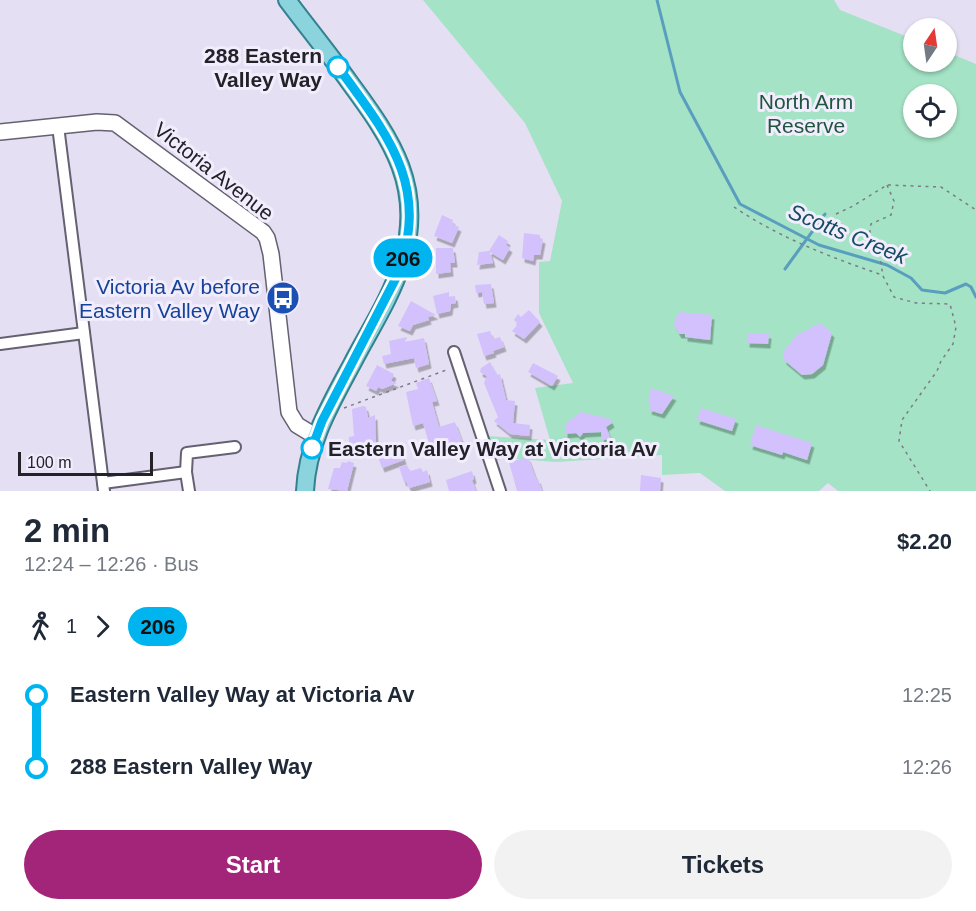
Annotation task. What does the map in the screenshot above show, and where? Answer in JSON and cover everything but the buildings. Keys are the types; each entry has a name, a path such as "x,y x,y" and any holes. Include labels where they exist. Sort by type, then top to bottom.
{"main road":[{"path":"287,0 385,132 403,171 409,203 407,242 397,276 315,436 305,491"}],"street":[{"name":"Victoria Avenue","path":"0,132 103,121 120,126 263,232 271,254 289,412 297,424 315,436"},
{"path":"58,126 103,487 186,472"},
{"path":"0,344 84,333"},
{"path":"454,352 500,491"},
{"path":"189,491 186,472 187,453 235,447"}],"path":[{"path":"887,185 894,201 891,215 871,224 869,238 877,240 883,276 894,297 916,303 950,304 957,327 952,344 937,371 902,420 898,441 930,491"},
{"path":"836,214 887,185 941,187 976,210"},
{"path":"734,207 762,226 822,254 883,276"},
{"path":"343,408 459,366"}],"green space":[{"name":"North Arm Reserve","path":"423,0 834,0 840,10 903,35 903,72 957,72 957,56 976,64 976,491 838,491 828,483 819,491 725,491 700,473 662,475 662,455 556,462 505,458 497,460 487,436 550,440 535,388 573,383 539,313 539,262 550,261 562,201 525,123"}],"waterway":[{"name":"Scotts Creek","path":"657,0 680,92 740,204 819,245 887,265 911,278 922,290 945,293 966,284 971,287 976,297"},
{"name":"Scotts Creek","path":"785,269 825,214"}],"bus line":[{"name":"206","path":"312,448 322,421 392,288 405,253 409,227 408,192 394,149 381,126 338,67"}],"place":[{"name":"288 Eastern Valley Way","path":"338,67"},
{"name":"Victoria Av before Eastern Valley Way","path":"283,298"},
{"name":"Eastern Valley Way at Victoria Av","path":"312,448"}]}
